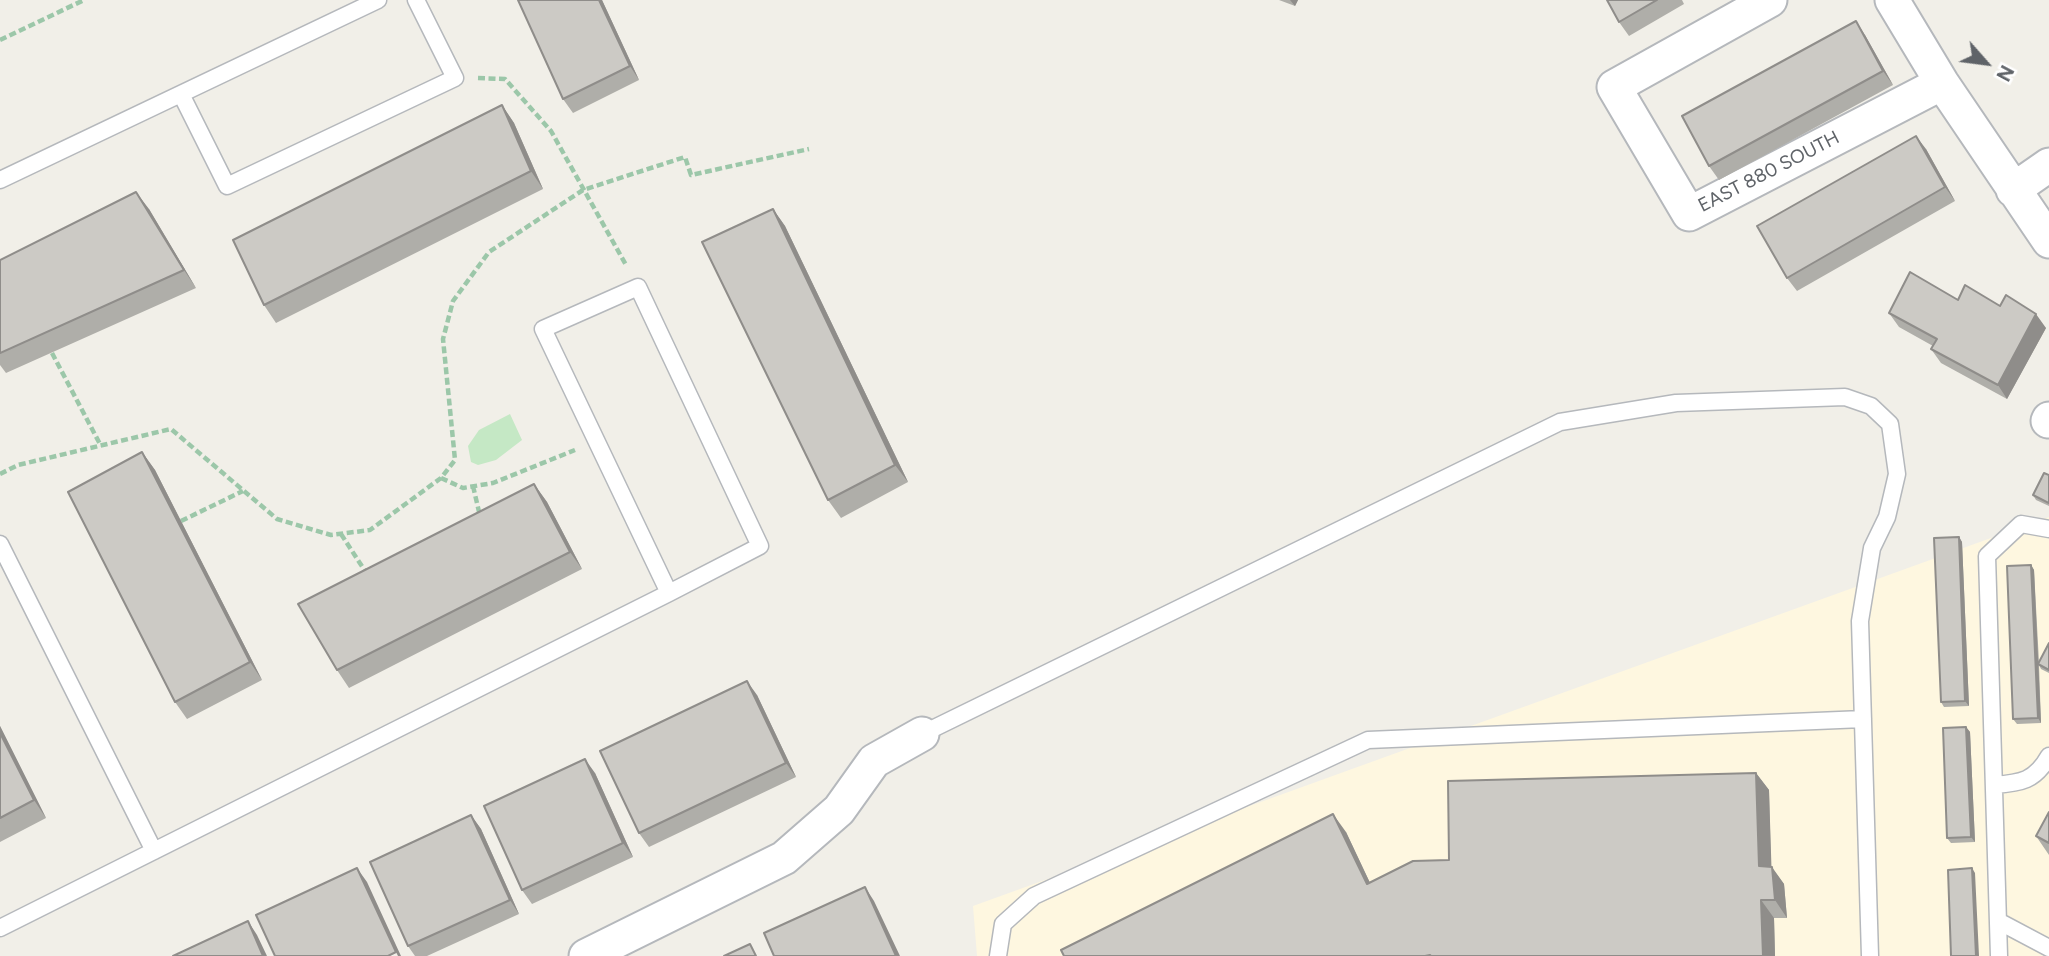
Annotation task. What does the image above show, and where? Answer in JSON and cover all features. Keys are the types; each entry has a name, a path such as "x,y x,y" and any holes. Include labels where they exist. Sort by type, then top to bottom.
{"street":[{"name":"EAST 880 SOUTH","path":"1770,0 1614,87 1689,214 1942,83"},
{"path":"1892,0 1942,83 2049,241"},
{"path":"2013,190 2049,165"},
{"path":"586,956 784,858 839,810 874,761 922,734"}],"lane":[{"path":"0,180 379,0"},
{"path":"181,94 227,186 455,78 415,0"},
{"path":"0,928 669,593 760,547 638,287 543,329 669,593"},
{"path":"922,734 1560,422 1676,403 1845,397 1871,406 1890,424 1897,474 1887,517 1872,548 1860,621 1870,956"},
{"path":"1999,956 1987,556 2021,524 2049,529"},
{"path":"0,544 154,851"},
{"path":"998,956 1003,923 1034,896 1368,740 1863,719"},
{"path":"1994,785 2021,783 2041,770 2049,756"},
{"path":"1998,921 2049,948"}],"path":[{"path":"0,40 84,0"},
{"path":"455,78 505,79 551,131 638,287"},
{"path":"0,474 18,465 171,429 276,519 331,535 370,530 440,478 455,460 443,339 453,301 489,252 583,190 685,157 691,175 809,149"},
{"path":"52,353 101,446"},
{"path":"440,478 463,488 493,483 597,442"},
{"path":"473,486 478,512 484,522"},
{"path":"181,521 243,491"},
{"path":"341,534 369,577"}],"shaded area":[{"path":"2049,517 2049,956 977,956 973,906"}],"green space":[{"path":"510,414 522,440 496,460 478,465 471,462 468,446 479,430"}],"building":[{"path":"518,0 599,0 630,66 563,99"},
{"path":"1607,0 1657,0 1619,22"},
{"path":"1856,21 1883,71 1709,166 1682,116"},
{"path":"502,105 531,171 264,305 233,240"},
{"path":"1916,136 1945,187 1787,278 1757,226"},
{"path":"136,192 184,270 0,353 0,260"},
{"path":"773,209 895,465 828,500 702,242"},
{"path":"1910,272 1958,300 1965,285 2000,306 2006,295 2036,314 1998,385 1931,349 1937,339 1889,313"},
{"path":"142,452 250,662 175,702 68,492"},
{"path":"2044,473 2049,475 2049,503 2033,495"},
{"path":"534,484 570,552 337,670 298,604"},
{"path":"1959,537 1965,701 1941,702 1934,538"},
{"path":"2031,565 2038,718 2013,719 2007,566"},
{"path":"2049,643 2049,670 2038,664"},
{"path":"747,681 786,763 639,833 600,751"},
{"path":"1966,727 1971,837 1947,838 1943,728"},
{"path":"0,733 34,800 0,818"},
{"path":"585,759 623,843 522,890 484,806"},
{"path":"1756,773 1759,866 1772,867 1775,900 1761,900 1763,956 1064,956 1061,950 1333,814 1367,884 1413,861 1449,860 1448,781"},
{"path":"2049,812 2049,843 2036,836"},
{"path":"471,815 510,900 408,946 370,862"},
{"path":"357,868 396,952 388,956 275,956 256,915"},
{"path":"1972,868 1976,956 1951,956 1948,870"},
{"path":"865,887 896,956 774,956 764,933"},
{"path":"248,921 263,956 173,956"},
{"path":"750,944 756,956 724,956"}]}
